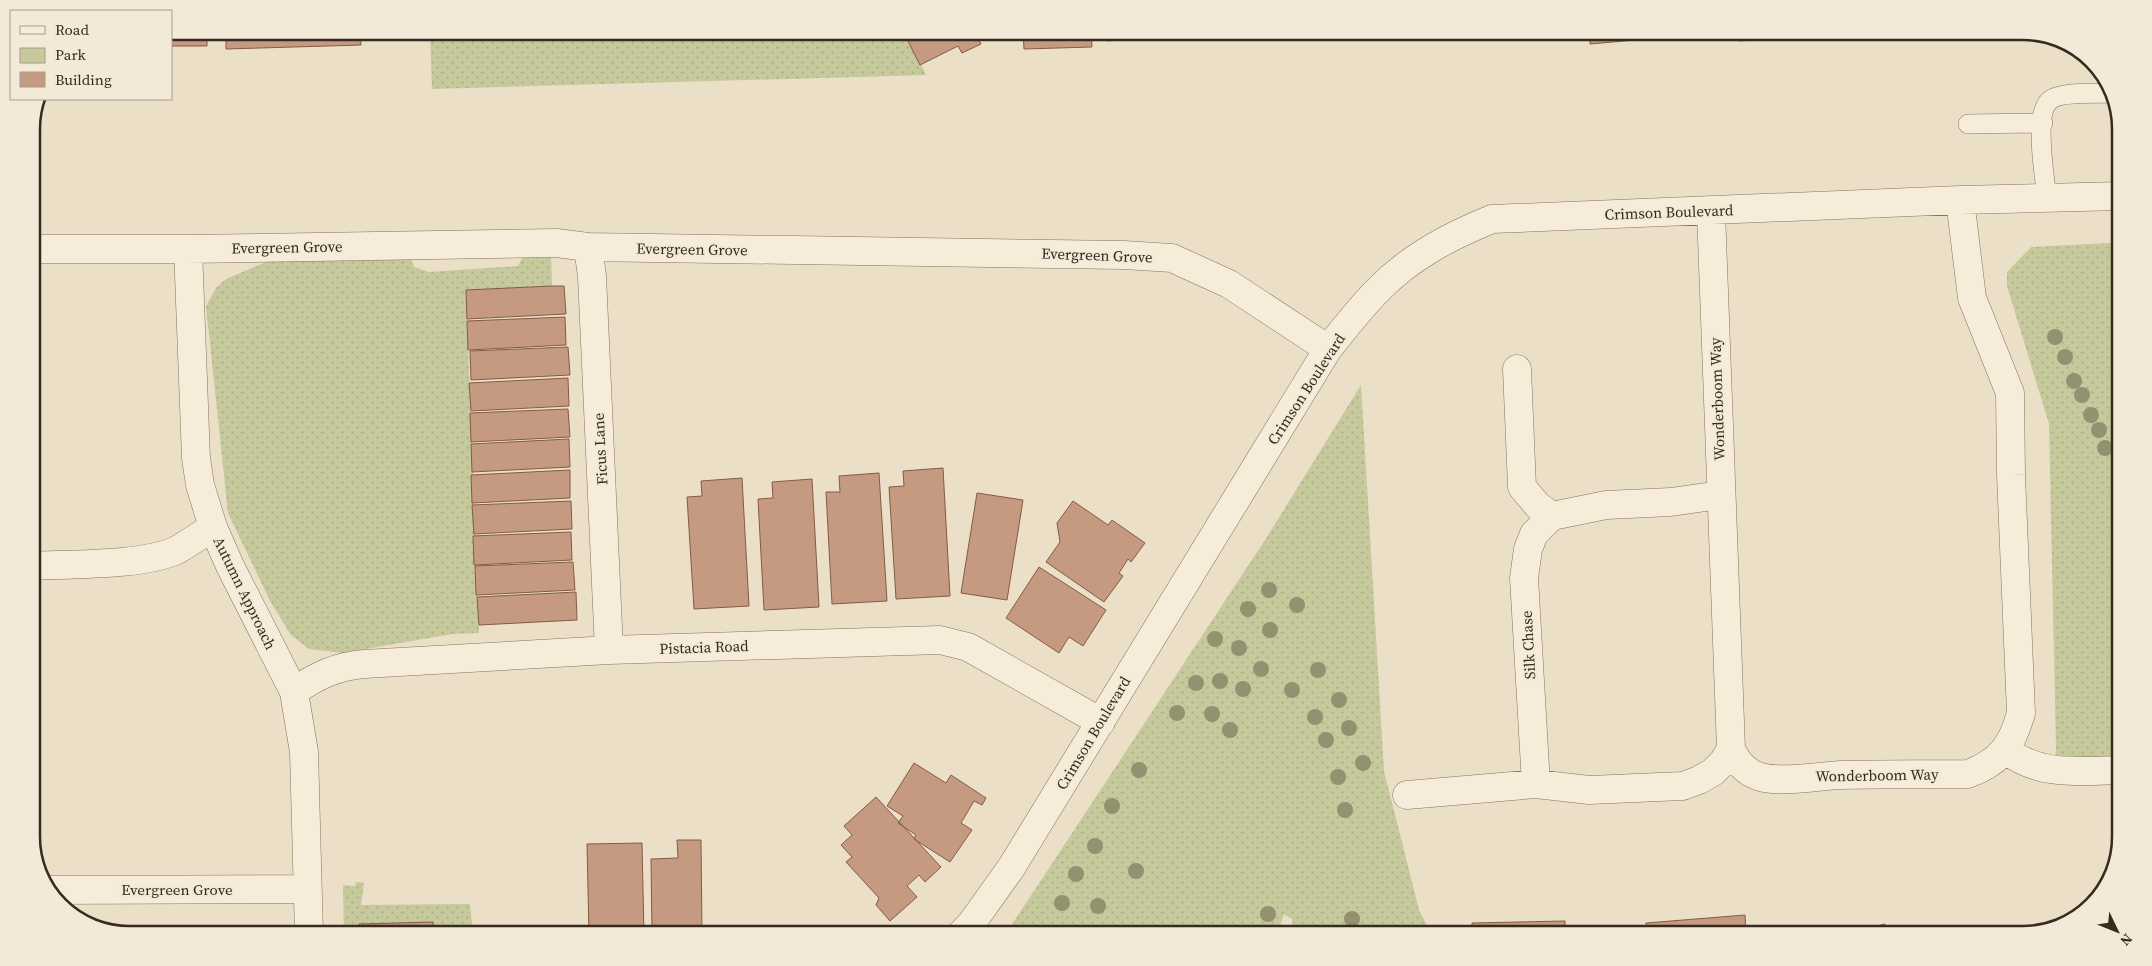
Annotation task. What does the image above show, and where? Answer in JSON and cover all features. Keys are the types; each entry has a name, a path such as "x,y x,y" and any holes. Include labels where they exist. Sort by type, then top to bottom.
{"street":[{"name":"Crimson Boulevard","path":"969,926 1011,868 1328,349 1379,288 1426,251 1458,233 1492,219 1960,200 2112,196"},
{"name":"Wonderboom Way","path":"1711,211 1720,495 1731,750 1736,761 1760,777 1775,778 1841,775 1968,774 1984,768 2002,754 2015,735 2021,713 2011,475 2010,393 1972,298 1960,200"},
{"name":"Evergreen Grove","path":"40,249 188,249 556,243 588,247 1124,255 1172,258 1229,284 1328,349"},
{"name":"Ficus Lane","path":"588,247 592,285 609,650"},
{"name":"Autumn Approach","path":"188,249 196,458 200,485 213,527 230,566 294,692 304,752 309,926"},
{"path":"1517,369 1522,487 1538,506 1552,516 1606,505 1671,502 1720,495"},
{"name":"Silk Chase","path":"1536,784 1524,578 1528,549 1534,534 1552,516"},
{"path":"40,566 107,563 162,555 176,550 213,527"},
{"name":"Pistacia Road","path":"294,692 317,676 336,669 359,664 609,650 940,640 968,647 1100,722"},
{"path":"2005,749 2015,758 2028,764 2050,769 2066,772 2112,770"},
{"path":"1407,795 1536,784 1589,790 1683,786 1713,772 1731,750"},
{"name":"Evergreen Grove","path":"57,890 307,889"}],"lane":[{"path":"2047,198 2043,166 2042,123 2044,111 2050,100 2064,95 2105,93"},
{"path":"1968,124 2042,123"}],"green space":[{"path":"430,40 909,40 926,75 432,89"},
{"path":"2112,243 2112,770 2054,770 2056,748 2049,424 2007,286 2007,272 2031,247"},
{"path":"409,253 414,267 429,272 518,266 524,254 551,256 552,286 466,291 479,633 452,634 343,653 309,649 291,635 270,601 228,513 206,306 216,288 226,279 266,262"},
{"path":"1361,385 1384,771 1419,910 1427,926 1292,926 1292,919 1284,914 1280,926 1011,926 1267,537"},
{"path":"356,882 364,883 361,905 470,904 472,926 344,926 343,885 355,886"}],"building":[{"path":"172,40 207,40 207,46 172,46"},
{"path":"226,40 361,40 361,45 226,49"},
{"path":"908,40 979,40 981,44 962,53 958,46 920,65"},
{"path":"1024,40 1092,40 1092,47 1024,49"},
{"path":"1590,40 1635,40 1590,44"},
{"path":"564,286 566,314 467,319 466,290"},
{"path":"565,317 566,345 468,350 467,321"},
{"path":"568,347 570,375 471,380 470,351"},
{"path":"568,378 569,406 471,411 469,383"},
{"path":"568,409 570,437 471,442 470,413"},
{"path":"569,439 570,467 472,472 471,444"},
{"path":"943,468 950,596 896,599 889,487 904,486 903,471"},
{"path":"570,470 570,498 472,503 471,475"},
{"path":"879,473 887,601 832,604 826,492 840,492 839,476"},
{"path":"742,478 749,606 694,609 687,497 702,496 701,481"},
{"path":"812,479 819,607 764,610 758,499 773,498 772,482"},
{"path":"977,493 1023,500 1007,600 961,593"},
{"path":"571,501 572,529 474,534 472,505"},
{"path":"1073,501 1108,525 1112,520 1145,543 1131,562 1128,559 1119,573 1123,576 1104,602 1046,562 1060,542 1057,523"},
{"path":"571,532 572,560 474,565 473,536"},
{"path":"573,562 575,590 476,595 475,566"},
{"path":"1039,567 1106,610 1083,646 1069,637 1059,653 1006,618"},
{"path":"576,592 577,620 479,625 477,597"},
{"path":"914,763 946,783 951,775 986,798 982,805 974,801 961,823 972,830 950,862 914,839 916,835 898,823 903,816 887,806"},
{"path":"876,797 941,867 925,882 919,875 907,886 917,897 890,921 876,905 879,898 846,862 852,857 841,845 852,835 844,826"},
{"path":"677,840 701,840 702,926 652,926 651,859 678,858"},
{"path":"642,843 644,926 589,926 587,844"},
{"path":"1745,915 1746,926 1646,926 1646,923"},
{"path":"1565,921 1565,926 1472,926 1472,923"},
{"path":"433,922 433,926 359,926 359,924"}]}
